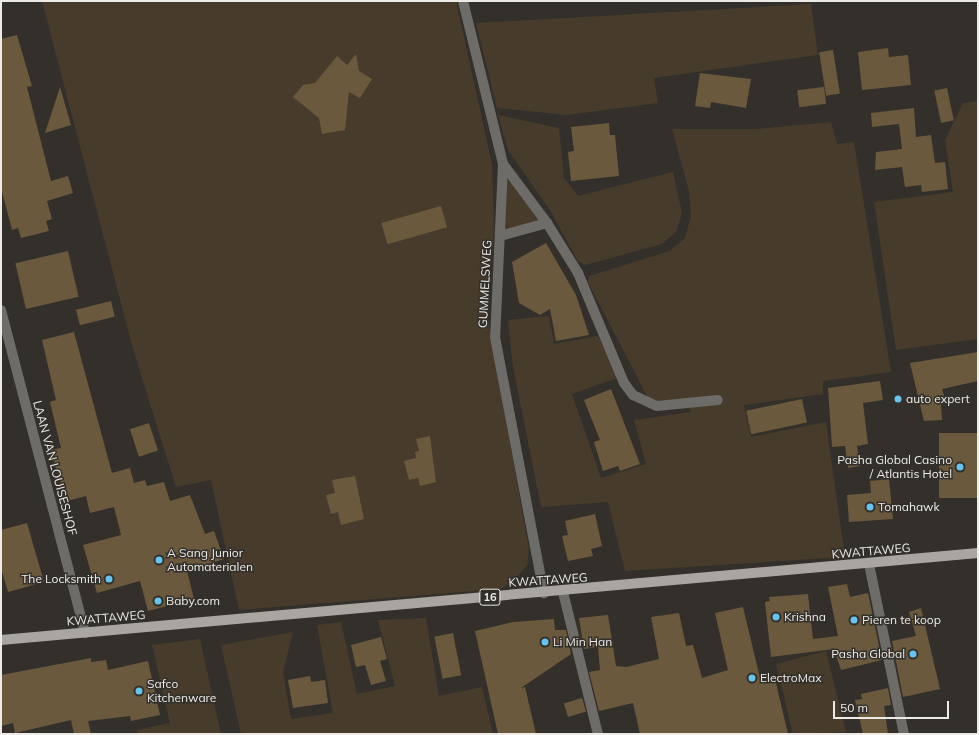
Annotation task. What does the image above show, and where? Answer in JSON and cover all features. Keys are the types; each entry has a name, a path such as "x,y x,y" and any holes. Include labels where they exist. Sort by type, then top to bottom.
{"main road":[{"name":"KWATTAWEG","path":"1,640 544,592 563,592 978,553"}],"street":[{"name":"GUMMELSWEG","path":"463,1 503,164 495,337 544,592"},
{"path":"503,164 547,223 578,273 624,383 633,395 657,406 718,400"},
{"path":"500,236 547,223"},
{"name":"LAAN VAN LOUISESHOF","path":"1,310 85,633"},
{"path":"869,564 904,734"},
{"path":"563,592 598,734"}],"shaded area":[{"path":"42,1 456,1 492,164 494,232 486,309 529,549 527,565 517,577 501,589 239,610 211,480 176,487 133,349"},
{"path":"811,4 818,55 654,78 658,103 567,115 497,108 476,23"},
{"path":"978,101 978,339 896,350 874,202 953,192 945,140 963,103"},
{"path":"498,115 559,128 564,178 578,196 673,172 682,213 676,232 662,244 585,265 578,261 550,210 508,150"},
{"path":"831,122 837,144 854,142 891,372 823,381 823,394 744,405 751,437 826,422 845,557 625,571 608,502 541,507 513,367 508,320 549,316 554,344 598,336 620,377 572,394 601,478 646,464 634,420 691,412 686,399 650,402 588,282 589,276 670,251 685,238 691,216 689,191 672,129 756,129"},
{"path":"506,178 523,194 540,220 504,230"},
{"path":"426,618 439,696 482,687 493,734 241,734 221,645 293,632 283,672 291,719 333,713 317,625 341,622 357,694 395,686 378,620"},
{"path":"200,639 221,734 138,734 137,730 170,723 152,645"},
{"path":"826,651 846,732 793,734 776,664"}],"building":[{"path":"17,35 32,86 27,87 51,181 68,176 73,193 47,201 52,219 46,221 49,231 21,238 18,228 12,230 1,188 1,39"},
{"path":"888,48 889,57 908,55 911,85 862,90 858,52"},
{"path":"833,50 840,93 826,96 819,52"},
{"path":"356,54 359,71 372,79 360,98 349,92 345,130 322,134 319,118 293,97 303,85 315,83 337,56 347,65"},
{"path":"700,73 751,79 746,108 711,102 710,108 695,106"},
{"path":"60,87 71,125 45,133"},
{"path":"824,87 826,104 799,107 797,90"},
{"path":"947,88 954,120 941,123 934,91"},
{"path":"914,108 916,137 931,135 935,163 945,162 948,189 922,192 921,185 905,187 902,167 875,170 876,152 902,149 899,124 872,127 871,113"},
{"path":"609,123 610,135 615,135 619,176 571,181 568,152 574,151 571,127"},
{"path":"441,206 447,227 387,244 381,223"},
{"path":"546,243 576,295 589,335 556,341 550,309 540,315 519,303 512,262"},
{"path":"68,251 79,297 26,309 15,263"},
{"path":"111,301 115,317 80,325 76,310"},
{"path":"74,332 112,473 130,468 134,483 145,480 147,486 164,482 170,501 190,495 205,534 214,531 224,559 187,571 194,599 148,611 140,581 97,593 83,545 121,535 114,507 90,513 86,496 67,501 50,450 61,448 50,402 56,400 42,340"},
{"path":"978,352 978,381 942,389 946,403 941,404 942,420 924,421 910,363"},
{"path":"880,381 883,400 863,403 868,444 857,446 860,466 848,468 845,446 832,447 828,388"},
{"path":"611,389 640,464 620,471 618,466 603,471 594,442 600,440 584,400"},
{"path":"802,399 807,422 751,434 746,411"},
{"path":"149,423 158,451 139,457 130,429"},
{"name":"Pasha Global Casino / Atlantis Hotel","path":"939,433 978,433 978,498 939,498"},
{"path":"430,436 436,482 420,486 418,478 409,480 404,461 416,458 415,452 419,451 416,439"},
{"path":"355,476 364,519 341,525 338,512 331,514 326,495 335,493 332,480"},
{"name":"Tomahawk","path":"889,479 893,519 849,522 847,495 871,493 870,481"},
{"path":"595,514 602,546 591,549 593,556 568,561 562,536 568,535 565,521"},
{"path":"27,523 44,582 8,592 1,568 1,530"},
{"path":"847,584 850,597 868,593 882,660 841,670 834,649 771,657 765,602 770,601 769,597 808,594 813,639 838,636 828,587"},
{"path":"743,607 761,682 775,679 788,734 640,734 633,703 599,711 589,672 600,670 598,647 584,649 579,618 608,615 616,666 626,667 659,659 651,617 679,613 686,646 693,645 702,678 728,670 715,613"},
{"path":"921,608 940,689 903,697 892,641 916,636 909,612"},
{"path":"554,619 555,630 566,630 571,654 521,688 525,687 536,734 498,734 475,631 513,622"},
{"path":"453,633 461,675 443,679 434,637"},
{"path":"381,637 387,659 380,661 386,681 371,685 365,665 356,667 351,645"},
{"path":"91,658 91,662 106,660 108,670 148,661 160,715 131,721 130,716 88,721 91,734 74,734 71,720 15,733 13,723 1,726 1,675"},
{"path":"310,676 311,682 325,680 328,703 293,708 288,680"},
{"path":"888,688 891,705 884,706 888,734 863,734 855,700 862,699 861,694"},
{"path":"582,698 586,711 568,717 564,704"}],"place":[{"name":"auto expert","path":"898,399"},
{"name":"Pasha Global Casino / Atlantis Hotel","path":"960,467"},
{"name":"Tomahawk","path":"870,507"},
{"name":"A Sang Junior Automaterialen","path":"159,560"},
{"name":"The Locksmith","path":"109,579"},
{"name":"Baby.com","path":"158,601"},
{"name":"Krishna","path":"776,617"},
{"name":"Pieren te koop","path":"854,620"},
{"name":"Li Min Han","path":"545,642"},
{"name":"Pasha Global","path":"913,654"},
{"name":"ElectroMax","path":"752,678"},
{"name":"Safco Kitchenware","path":"139,691"}]}
